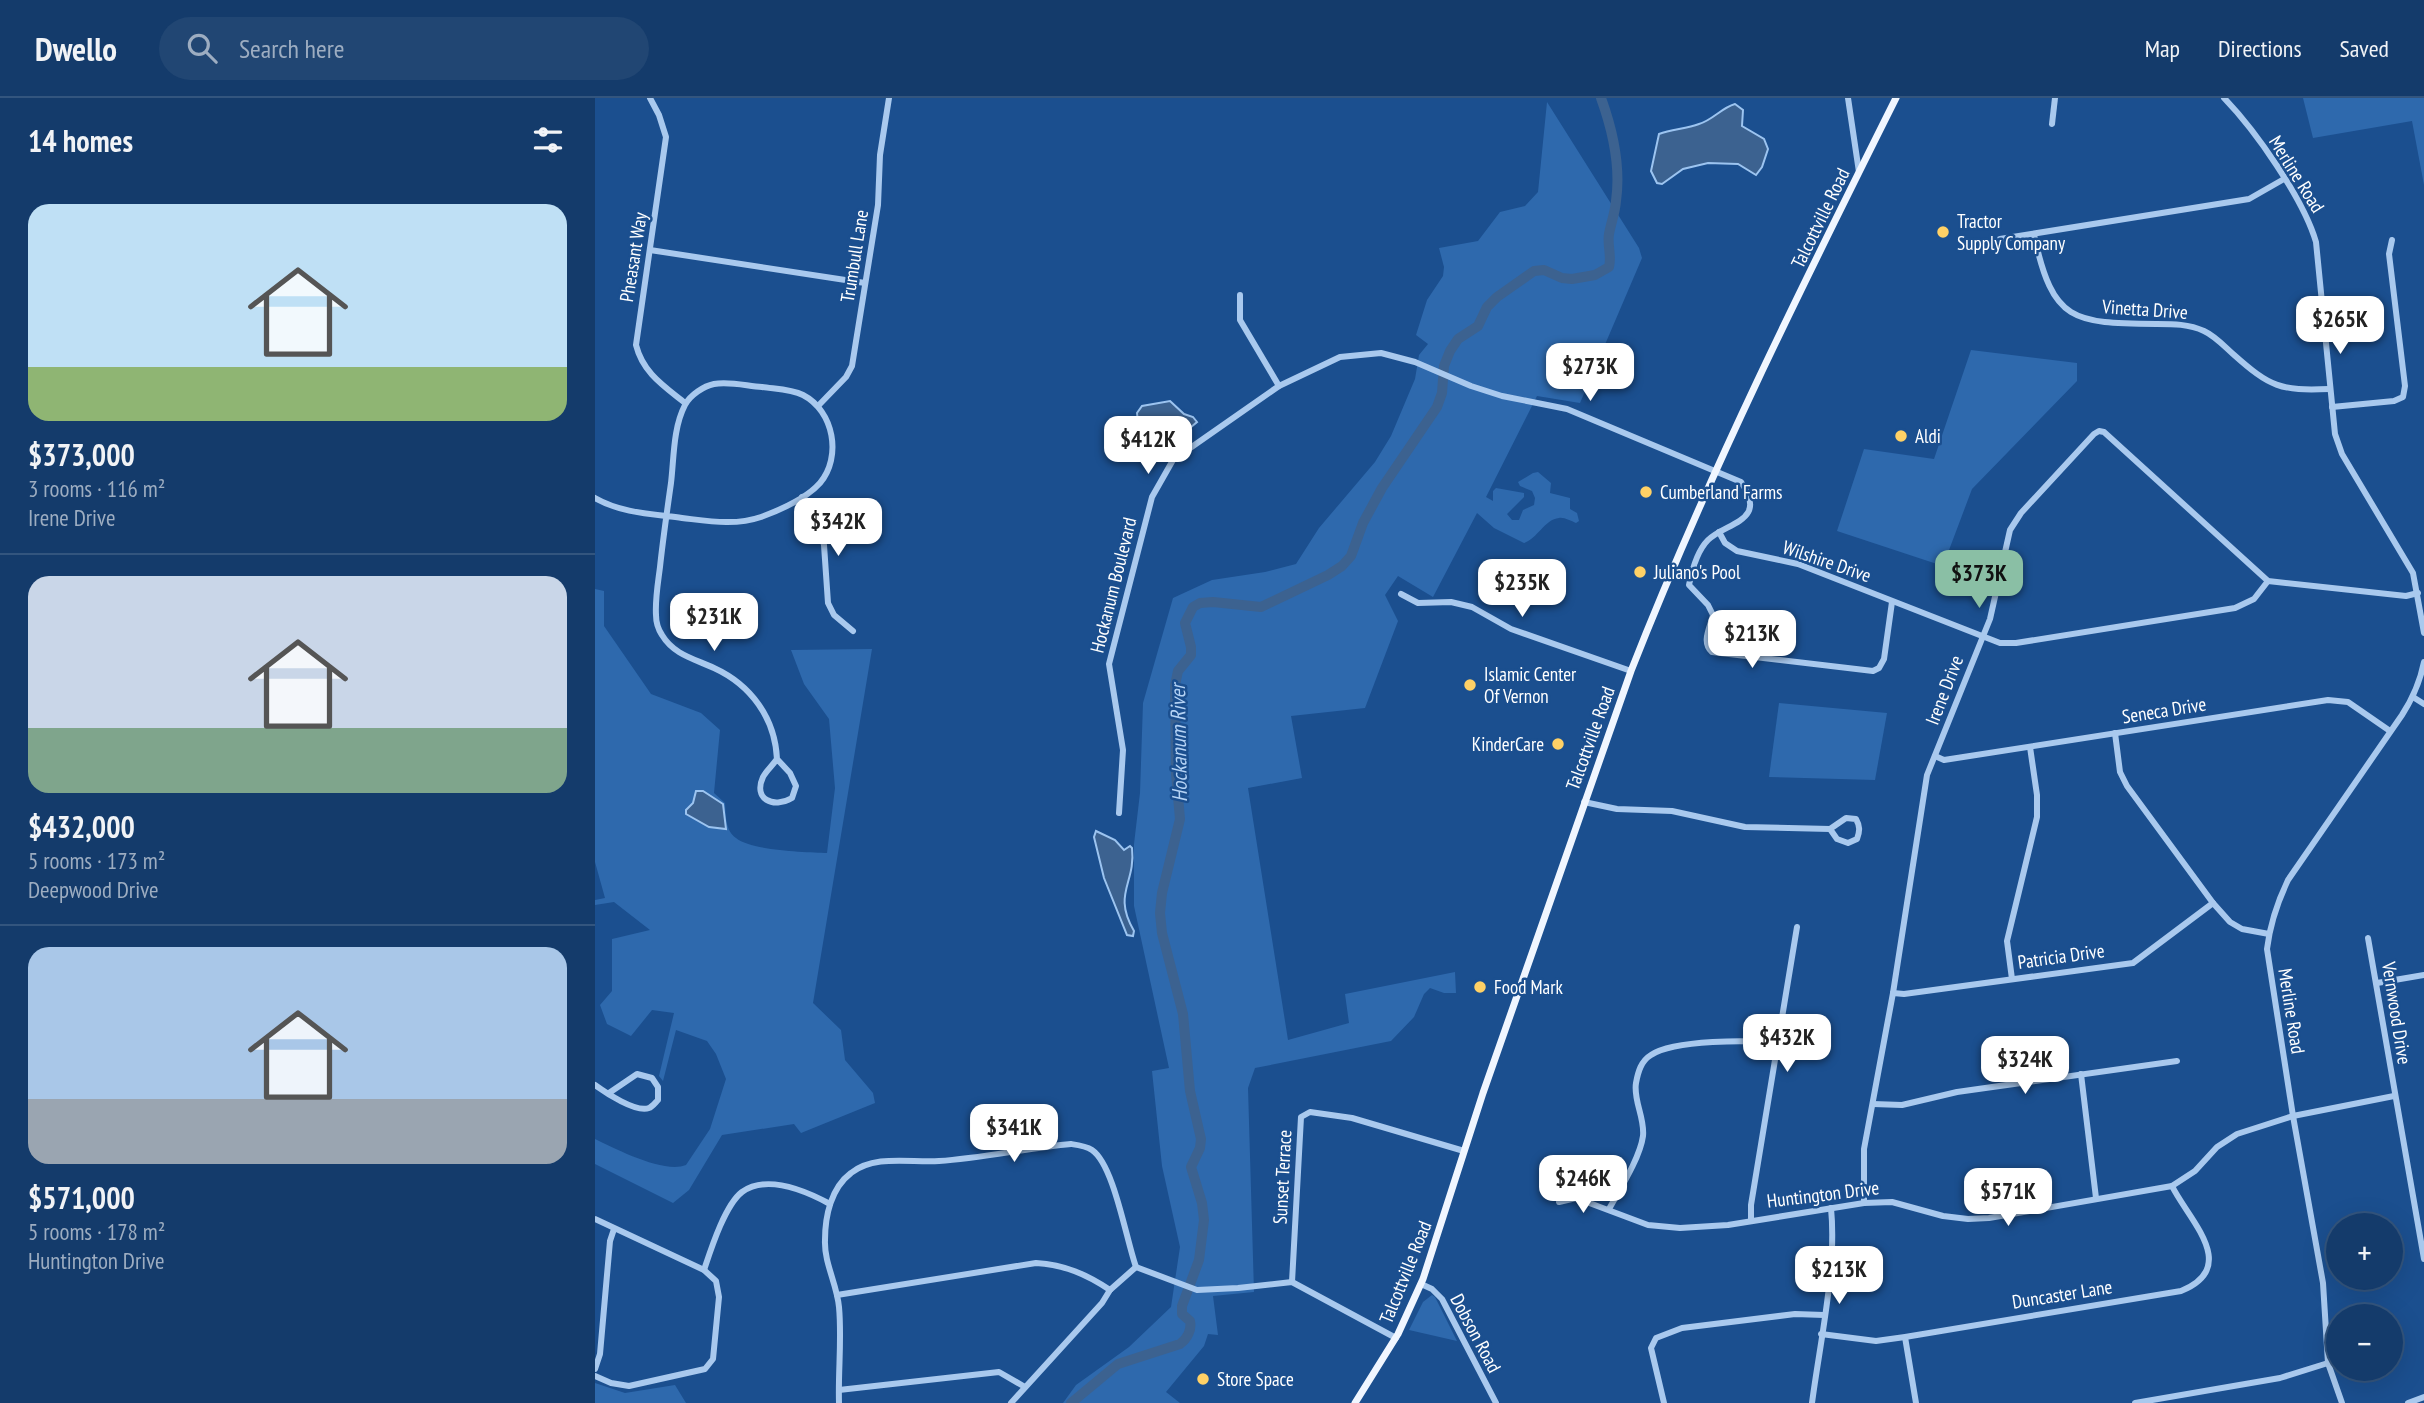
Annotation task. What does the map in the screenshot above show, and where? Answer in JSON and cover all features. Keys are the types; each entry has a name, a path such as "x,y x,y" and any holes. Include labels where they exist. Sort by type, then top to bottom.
{"main road":[{"name":"Talcottville Road","path":"1355,1403 1396,1338 1421,1284 1464,1151 1631,671 1715,471 1896,98"}],"street":[{"name":"Pheasant Way","path":"650,98 666,137 636,345 639,357 653,377 685,403"},
{"name":"Trumbull Lane","path":"818,406 846,377 852,366 879,205 880,155 889,98"},
{"path":"1848,98 1859,172"},
{"path":"2052,124 2055,98"},
{"name":"Merline Road","path":"2224,98 2238,113 2306,214 2316,242 2335,434 2342,454 2413,573 2424,633"},
{"path":"2000,239 2249,199 2284,179"},
{"name":"Vinetta Drive","path":"2034,234 2046,281 2054,297 2066,309 2081,318 2100,323 2191,326 2206,331 2257,376 2272,384 2299,390 2329,389"},
{"path":"2332,407 2394,401 2403,397 2405,386 2389,254 2392,240"},
{"path":"650,250 865,283"},
{"path":"1240,296 1240,320 1279,386"},
{"name":"Hockanum Boulevard","path":"1119,813 1123,750 1109,664 1151,497 1173,460 1279,386 1340,357 1381,353 1401,357 1502,396 1567,409 1715,471"},
{"path":"595,498 607,505 629,511 666,516 736,523 760,518 802,497 820,482 830,465 833,442 828,423 818,406 803,395 784,390 726,384 714,384 698,391 685,403 675,437 666,516 656,598 656,617 661,634 673,648 737,681 755,699 770,722 777,759 790,773 796,786 792,799 783,804 773,804 764,797 761,788 763,777 777,759"},
{"name":"Irene Drive","path":"1864,1203 1864,1149 1893,993 1927,775 1990,619 2008,540 2015,522 2099,431 2104,432 2268,582"},
{"path":"1715,471 1741,482 1748,492 1750,506 1745,517 1736,525 1707,541 1697,557 1689,585 1708,604 1713,615 1705,642 1712,652 1873,671 1879,668 1884,659 1892,602"},
{"path":"802,497 822,538 828,603 834,615 853,632"},
{"name":"Wilshire Drive","path":"1719,532 1725,543 1737,551 1798,564 2000,643 2016,643 2235,608 2254,599 2268,582"},
{"path":"2268,582 2406,596 2418,593"},
{"path":"1401,594 1422,603 1454,603 1472,607 1511,629 1631,671"},
{"name":"Merline Road","path":"2326,1323 2323,1283 2267,949 2269,933 2278,900 2288,880 2413,697 2424,662"},
{"path":"2413,697 2424,704"},
{"name":"Seneca Drive","path":"1935,756 1944,760 2336,699 2348,702 2390,731"},
{"path":"2115,733 2120,772 2127,786 2213,903 2234,926 2269,933"},
{"path":"2012,979 2007,941 2038,805 2030,747"},
{"path":"1584,802 1617,809 1672,811 1745,827 1830,828 1846,818 1856,819 1860,832 1857,839 1848,842 1837,839 1830,828"},
{"name":"Patricia Drive","path":"1893,993 1905,994 2133,962 2213,903"},
{"path":"1751,1219 1751,1205 1797,927"},
{"name":"Vernwood Drive","path":"2368,938 2424,1259"},
{"path":"2377,983 2424,975"},
{"path":"1609,1209 1640,1146 1643,1133 1635,1086 1639,1068 1649,1056 1662,1050 1726,1041 1757,1040 1778,1044"},
{"path":"1873,1104 1902,1105 1957,1092 2177,1061"},
{"path":"595,1085 609,1093 640,1110 650,1108 658,1100 658,1087 652,1077 636,1074 609,1093"},
{"path":"2081,1074 2096,1198"},
{"name":"Huntington Drive","path":"1559,1202 1576,1198 1648,1225 1680,1228 1728,1224 1864,1203 1892,1202 1943,1216 1989,1218 2172,1186 2195,1171 2217,1147 2237,1134 2293,1116 2394,1096"},
{"name":"Sunset Terrace","path":"1292,1282 1301,1117 1310,1112 1352,1118 1464,1151"},
{"path":"839,1403 839,1307 825,1244 830,1204 851,1173 868,1164 939,1161 1071,1144 1089,1147 1098,1155 1107,1170 1136,1266"},
{"path":"704,1270 734,1200 743,1192 757,1185 777,1184 830,1204"},
{"name":"Duncaster Lane","path":"1821,1334 1876,1341 2181,1290 2195,1285 2207,1270 2209,1258 2206,1241 2179,1202 2172,1186"},
{"path":"1812,1403 1832,1260 1832,1208"},
{"path":"595,1219 704,1270 716,1281 719,1297 713,1359 705,1369 629,1386 611,1383 595,1376"},
{"path":"595,1369 600,1354 610,1241 614,1229"},
{"path":"837,1295 1036,1263 1075,1269 1110,1290"},
{"path":"1136,1266 1174,1282 1207,1290 1292,1282 1396,1338"},
{"path":"1011,1403 1102,1303 1110,1290 1136,1266"},
{"name":"Dobson Road","path":"1421,1284 1432,1289 1442,1299 1496,1403"},
{"path":"1664,1403 1651,1348 1656,1338 1682,1328 1795,1314 1823,1315"},
{"path":"1905,1337 1916,1403"},
{"path":"2135,1403 2280,1378 2326,1364"},
{"path":"839,1390 999,1372 1025,1387"},
{"name":"Merline Road","path":"2335,1381 2343,1403"},
{"path":"2408,1403 2424,1397"}],"shaded area":[{"path":"2303,98 2424,98 2424,185 2412,121 2313,138"},
{"path":"1547,102 1639,248 1642,258 1580,403 1537,396 1486,497 1493,501 1493,491 1496,488 1524,493 1524,497 1507,514 1512,520 1519,520 1523,510 1534,505 1535,498 1532,491 1520,486 1518,482 1538,472 1551,483 1550,493 1570,498 1570,509 1577,513 1579,521 1576,523 1563,518 1554,519 1524,543 1494,528 1477,513 1433,597 1398,576 1385,595 1398,621 1365,708 1291,716 1302,778 1248,788 1288,1040 1349,1023 1345,994 1455,972 1456,993 1444,993 1430,988 1424,994 1414,1017 1391,1041 1255,1068 1248,1088 1254,1292 1213,1296 1218,1335 1208,1334 1204,1346 1166,1392 1180,1403 1063,1403 1076,1385 1129,1347 1171,1307 1180,1247 1162,1166 1152,1071 1169,1068 1134,906 1134,844 1140,793 1143,703 1173,598 1212,580 1296,564 1319,528 1375,462 1391,436 1415,379 1419,355 1428,344 1416,335 1427,300 1443,276 1444,267 1439,248 1478,241 1500,212 1525,206 1538,192"},
{"path":"1735,104 1743,110 1742,126 1764,139 1768,149 1756,175 1738,164 1708,163 1683,169 1662,184 1657,183 1651,171 1659,134 1694,126"},
{"path":"1971,350 2077,363 2077,381 1972,489 1943,566 1837,531 1864,449 1934,459"},
{"path":"1170,401 1197,422 1166,448 1157,452 1143,436 1137,413 1142,406"},
{"path":"595,589 604,591 604,626 651,694 701,713 720,730 714,793 725,803 727,822 732,835 754,846 827,853 835,788 829,719 804,684 791,650 872,649 813,1003 841,1030 845,1060 873,1093 875,1103 801,1133 794,1124 722,1135 689,1190 673,1203 595,1164 595,1139 653,1163 677,1167 686,1165 710,1129 726,1079 716,1054 707,1041 676,1030 663,1081 659,1076 674,1013 652,1010 631,1036 607,1024 600,1005 612,991 612,939 650,930 614,902 595,905 595,900 605,898 595,862"},
{"path":"1779,703 1887,713 1875,780 1769,777"},
{"path":"696,791 703,791 723,804 726,829 709,827 686,814"},
{"path":"1096,831 1115,840 1124,850 1130,846 1132,848 1125,907 1134,931 1133,936 1127,935 1104,878 1094,837"},
{"path":"1432,1295 1457,1341 1409,1330 1423,1302"},
{"path":"595,1383 625,1393 675,1385 686,1403 595,1403"}],"waterway":[{"name":"Hockanum River","path":"1071,1403 1118,1364 1180,1344 1187,1337 1190,1328 1190,1321 1182,1314 1182,1306 1199,1260 1204,1220 1202,1203 1191,1167 1201,1139 1190,1091 1183,1014 1162,933 1160,913 1162,893 1180,819 1176,774 1175,685 1178,671 1191,655 1185,623 1193,607 1200,603 1261,607 1342,566 1351,556 1363,523 1382,488 1437,407 1442,393 1444,366 1458,339 1478,326 1487,307 1497,297 1534,271 1544,270 1562,278 1572,279 1595,275 1609,267 1609,238 1617,188 1617,162 1601,98"}],"place":[{"name":"Tractor Supply Company","path":"1943,232"},
{"name":"Aldi","path":"1901,436"},
{"name":"Cumberland Farms","path":"1646,492"},
{"name":"Juliano's Pool","path":"1640,572"},
{"name":"Islamic Center Of Vernon","path":"1470,685"},
{"name":"KinderCare","path":"1558,744"},
{"name":"Food Mark","path":"1480,987"},
{"name":"Store Space","path":"1203,1379"}]}
